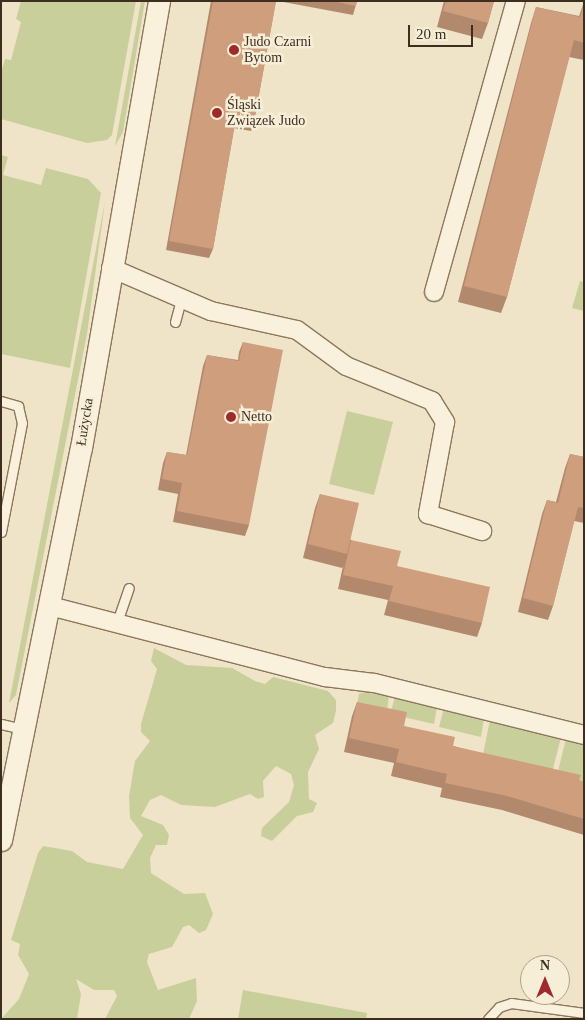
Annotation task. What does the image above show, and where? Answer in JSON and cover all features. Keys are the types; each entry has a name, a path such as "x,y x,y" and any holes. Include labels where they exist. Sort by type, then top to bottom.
{"street":[{"name":"Łużycka","path":"1,840 50,606 111,268 122,173 159,1"},
{"path":"434,292 516,1"},
{"path":"111,268 181,299 297,330 346,366 432,401 444,422 428,514 482,531"},
{"path":"50,606 325,677 374,684 584,735"}],"lane":[{"path":"176,322 181,299"},
{"path":"1,401 18,406 22,423 1,532"},
{"path":"117,622 129,588"},
{"path":"1,724 23,729"},
{"path":"488,1019 499,1007 511,1003 584,1013"}],"green space":[{"path":"21,1 136,1 112,135 107,140 87,143 1,119 1,73 5,59 11,60 21,22 16,19"},
{"path":"141,1 145,1 123,132 115,146"},
{"path":"1,155 8,157 3,175 41,185 46,168 88,179 101,193 70,368 1,354"},
{"path":"105,202 87,334 16,695 9,703"},
{"path":"580,281 584,282 584,311 572,308"},
{"path":"347,411 393,422 374,495 329,484"},
{"path":"154,648 186,665 232,668 255,681 265,684 273,677 328,691 336,700 336,711 333,723 315,735 319,749 308,772 309,799 317,803 313,812 297,816 272,841 261,836 262,828 289,802 294,785 291,774 276,766 263,781 264,797 258,799 250,794 215,807 181,805 161,795 150,800 141,816 163,825 169,835 167,845 156,845 150,858 151,873 184,894 205,893 213,914 206,930 199,933 189,925 183,927 172,947 149,954 147,962 158,990 196,978 197,1001 189,1019 105,1019 117,996 114,990 94,990 76,979 81,994 77,1019 1,1019 19,999 29,974 18,955 20,944 11,940 38,853 43,846 72,851 87,862 123,869 143,835 130,818 129,796 135,761 150,741 141,732 141,724 157,669 151,661"},
{"path":"366,691 389,695 387,712 357,705 359,694"},
{"path":"395,697 437,707 434,724 390,714"},
{"path":"444,708 484,718 481,737 439,727"},
{"path":"490,720 561,737 552,773 483,754"},
{"path":"566,739 584,742 584,783 557,775"},
{"path":"243,990 367,1013 366,1019 238,1019"}],"building":[{"path":"213,1 276,1 254,122 236,119 213,249 169,241"},
{"path":"332,1 357,1 356,6"},
{"path":"446,1 494,1 488,23 443,11"},
{"path":"584,3 584,43 574,40 507,297 464,286 536,7 580,17"},
{"name":"Netto","path":"243,342 283,350 249,525 177,511 182,483 162,479 167,452 187,455 207,355 239,361"},
{"path":"570,454 584,457 584,508 578,507 553,606 523,598 547,500 558,503"},
{"path":"320,494 359,503 347,554 308,544"},
{"path":"351,540 401,551 397,566 490,587 482,623 389,601 393,586 343,575"},
{"path":"357,702 407,712 404,726 455,737 453,746 581,775 579,780 584,782 584,819 507,796 445,783 447,774 396,762 399,749 349,738"}],"place":[{"name":"Judo Czarni Bytom","path":"234,50"},
{"name":"Śląski Związek Judo","path":"217,113"},
{"name":"Netto","path":"231,417"}]}
